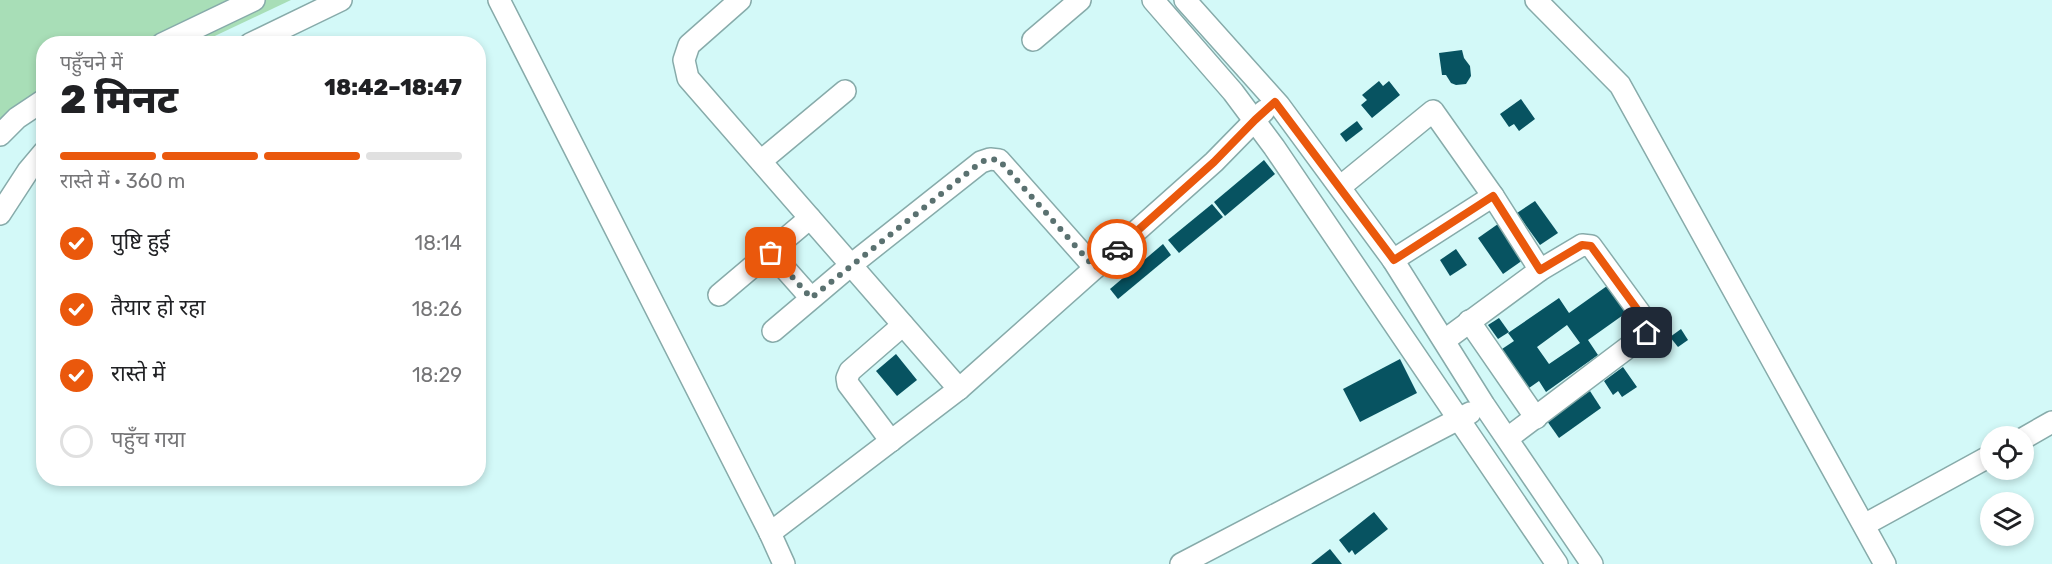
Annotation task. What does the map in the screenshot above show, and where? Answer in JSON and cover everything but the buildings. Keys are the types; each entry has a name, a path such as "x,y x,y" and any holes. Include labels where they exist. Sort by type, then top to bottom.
{"street":[{"path":"179,36 254,0"},
{"path":"267,36 341,0"},
{"path":"499,0 784,564"},
{"path":"740,0 689,45 684,60 688,78 959,390"},
{"path":"1033,40 1080,0"},
{"path":"1153,0 1255,120 1557,564"},
{"path":"1185,0 1275,102 1394,260 1484,405 1592,564"},
{"path":"1536,0 1620,84 1885,564"},
{"path":"761,161 845,91"},
{"path":"770,533 959,390 1214,162 1275,102"},
{"path":"0,135 17,118 36,105"},
{"path":"1340,187 1433,111 1493,196 1540,270"},
{"path":"772,331 981,162 990,159 999,160 1095,268"},
{"path":"0,214 36,162"},
{"path":"1394,260 1493,196"},
{"path":"720,295 810,218"},
{"path":"1445,340 1540,270 1582,245 1591,246 1645,320 1647,333 1508,438"},
{"path":"771,253 811,298"},
{"path":"1469,321 1536,418"},
{"path":"891,441 848,384 847,378 850,371 903,325"},
{"path":"1181,564 1484,405"},
{"path":"2034,432 2052,422"},
{"path":"1864,525 1980,461"}],"green space":[{"path":"0,0 241,0 165,36 36,36 36,100 0,128"},
{"path":"264,0 291,0 215,36 189,36"}],"way so far":[{"path":"771,253 811,298 981,162 990,159 999,160 1095,268 1117,249"}],"route":[{"path":"1117,249 1214,162 1275,102 1394,260 1493,196 1540,270 1582,245 1591,246 1645,320 1647,333"}]}
